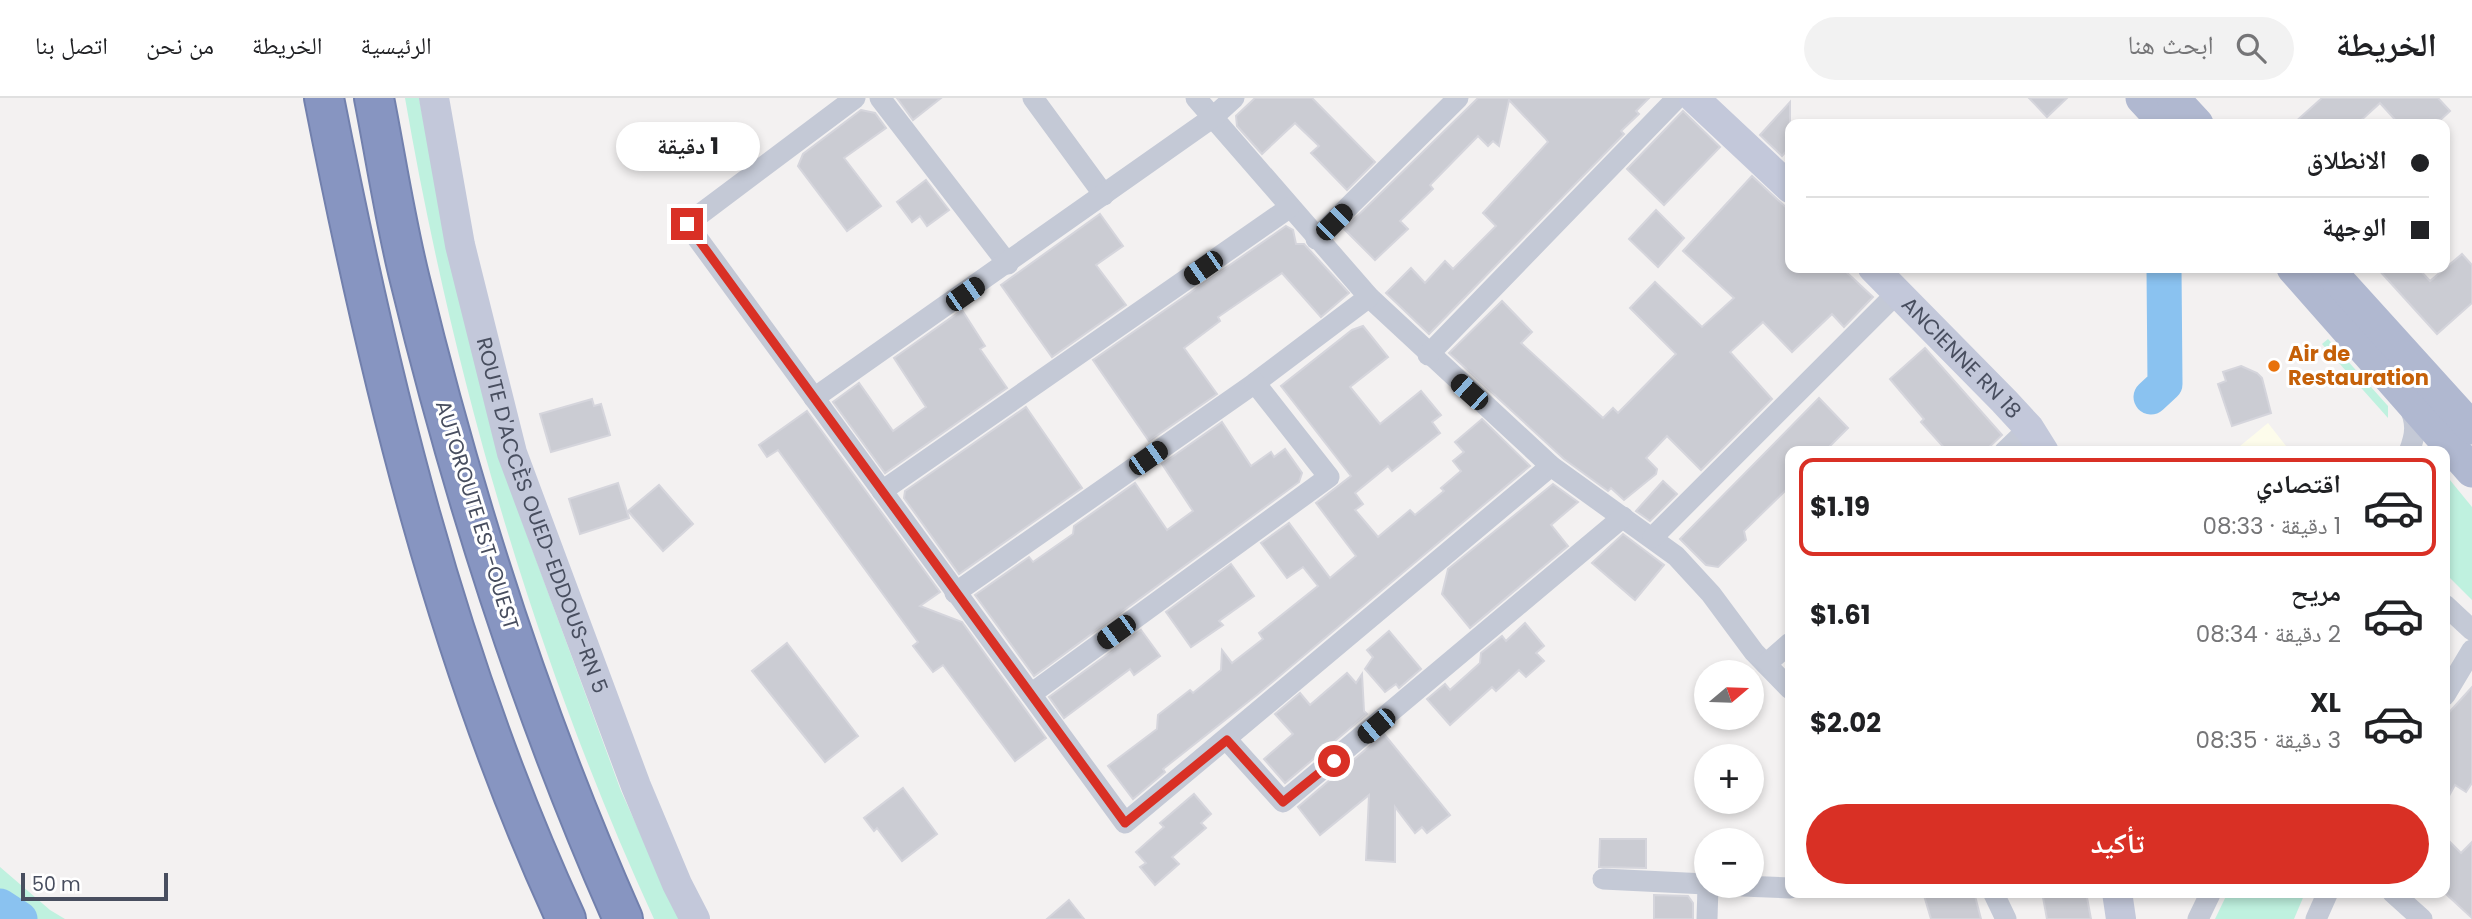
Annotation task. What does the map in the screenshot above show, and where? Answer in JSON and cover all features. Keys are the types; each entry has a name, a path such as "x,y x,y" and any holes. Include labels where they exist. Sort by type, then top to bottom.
{"highway":[{"path":"324,98 353,244 408,476 470,672 524,824 566,919"},
{"name":"AUTOROUTE EST-OUEST","path":"374,98 409,279 469,496 525,675 590,846 623,919"}],"main road":[{"name":"ROUTE D'ACCÈS OUED-EDDOUS-RN 5","path":"434,98 460,245 512,453 636,786 677,884 695,919"},
{"path":"1694,98 1785,183"},
{"path":"2142,98 2161,119"},
{"path":"2173,98 2192,119"},
{"name":"ANCIENNE RN 18","path":"1877,273 2037,440"},
{"path":"2297,273 2402,391 2466,450"},
{"path":"2331,273 2466,450"},
{"path":"2118,898 2121,919"}],"street":[{"path":"855,98 687,224 1125,823 1551,466"},
{"path":"880,98 1008,264"},
{"path":"1033,98 1104,195"},
{"path":"1196,98 1369,298 1551,466 1676,556 1711,594 1785,685"},
{"path":"814,398 1008,264 1212,118 1234,98"},
{"path":"1316,239 1458,98"},
{"path":"1429,355 1678,98"},
{"path":"882,491 1289,208"},
{"path":"1653,537 1898,292"},
{"path":"955,593 1255,383 1369,298"},
{"path":"1031,694 1329,477 1255,383"},
{"path":"2402,391 2416,420 2411,446"},
{"path":"2020,446 2037,440"},
{"path":"1227,740 1283,802 1623,517"},
{"path":"2450,610 2472,630"},
{"path":"1766,664 1785,647"},
{"path":"2450,687 2472,650"},
{"path":"1603,879 1694,884"},
{"path":"1764,887 1785,888"},
{"path":"1707,898 1707,919"},
{"path":"1996,898 2006,919"},
{"path":"2199,919 2208,898"},
{"path":"2316,919 2325,898"},
{"path":"2399,898 2422,919"}],"shaded area":[{"path":"2268,423 2286,446 2240,446"}],"green space":[{"path":"405,98 419,98 449,251 523,524 621,791 679,919 654,919 571,720 535,619 474,413 448,309"},
{"path":"2328,339 2388,406 2388,418 2322,344"},
{"path":"2450,480 2472,507 2472,600 2450,578"},
{"path":"0,867 50,910 65,919 0,919"},
{"path":"2225,898 2303,898 2294,919 2215,919"}],"building":[{"path":"897,98 941,98 913,120"},
{"path":"1255,98 1312,98 1375,162 1347,190 1311,153 1319,146 1295,123 1262,154 1237,126 1236,116"},
{"path":"1478,98 1649,98 1636,111 1639,114 1621,131 1624,134 1429,334 1386,293 1411,268 1425,283 1445,261 1453,269 1496,226 1483,213 1548,142 1545,138 1509,100 1499,146 1493,141 1488,146 1478,136 1430,185 1433,189 1400,221 1408,229 1375,260 1344,229"},
{"path":"2029,98 2067,98 2047,117"},
{"path":"2322,98 2438,98 2450,111 2441,119 2394,119 2380,103 2362,119 2299,119"},
{"path":"1790,102 1790,119 1785,119 1785,153 1782,156 1760,135"},
{"path":"861,110 875,113 886,128 844,158 881,206 847,231 798,166 803,154"},
{"path":"1683,111 1720,147 1664,205 1627,169"},
{"path":"1752,176 1785,206 1785,273 1847,273 1873,297 1844,327 1832,314 1792,352 1763,322 1730,352 1772,399 1701,470 1667,436 1646,458 1657,469 1656,474 1624,500 1611,488 1608,491 1564,459 1449,353 1502,301 1532,332 1521,343 1603,418 1613,408 1618,413 1676,354 1630,308 1655,282 1702,327 1734,298 1683,251"},
{"path":"926,180 949,210 927,226 920,216 912,222 897,202"},
{"path":"1656,210 1684,238 1658,267 1629,239"},
{"path":"1100,214 1123,246 1096,265 1126,305 1052,357 1001,285"},
{"path":"1286,226 1293,230 1296,244 1304,244 1349,293 1321,317 1282,273 1218,317 1220,321 1184,348 1217,394 1149,441 1093,360"},
{"path":"2462,254 2472,265 2472,303 2437,334 2382,273 2423,273 2430,281 2439,273 2450,273 2450,264"},
{"path":"962,310 985,346 980,349 1007,388 885,473 833,402 859,383 893,431 926,407 894,358"},
{"path":"1363,326 1388,357 1350,387 1380,424 1421,391 1441,415 1432,422 1440,433 1392,471 1388,466 1355,493 1363,504 1355,510 1378,537 1410,510 1415,515 1444,491 1441,488 1461,471 1453,461 1464,452 1455,442 1482,419 1530,466 1258,694 1163,769 1165,772 1133,799 1108,766 1157,729 1158,715 1190,690 1193,693 1221,670 1222,650 1232,663 1263,639 1259,633 1318,586 1303,567 1287,578 1261,543 1289,523 1330,578 1356,556 1316,503 1351,476 1281,386 1352,330"},
{"path":"1925,348 2002,435 1990,446 1943,446 1921,422 1924,419 1890,379"},
{"path":"2241,366 2262,378 2271,413 2232,426 2218,384 2226,381 2223,372"},
{"path":"1819,398 1848,428 1830,446 1785,446 1785,491 1744,531 1746,540 1718,567 1706,565 1680,539"},
{"path":"592,399 594,406 601,404 610,435 551,452 540,414"},
{"path":"1026,407 1082,488 959,574 904,498 905,491"},
{"path":"807,411 940,592 920,606 962,622 1046,738 1015,761 943,665 933,672 913,646 918,642 778,450 767,457 759,445"},
{"path":"1222,422 1251,466 1271,452 1274,457 1285,449 1302,473 1299,482 1034,676 975,595 1029,557 1033,562 1073,534 1074,526 1135,483 1167,530 1193,511 1162,464"},
{"path":"1663,481 1677,494 1650,521 1636,511"},
{"path":"618,483 629,518 580,534 569,499"},
{"path":"1553,484 1578,502 1551,525 1568,546 1470,628 1442,594 1448,569"},
{"path":"659,485 693,524 663,551 628,511"},
{"path":"1623,534 1664,565 1635,600 1592,563"},
{"path":"1231,564 1254,596 1219,621 1223,625 1191,647 1166,612"},
{"path":"1525,623 1544,646 1536,653 1544,661 1526,677 1519,670 1496,691 1492,687 1450,725 1427,699 1445,684 1450,690 1480,663 1481,653 1502,636 1506,641"},
{"path":"1141,630 1160,656 1134,675 1130,669 1064,718 1049,697"},
{"path":"1389,631 1421,669 1399,688 1396,684 1385,692 1365,669 1373,657 1367,650"},
{"path":"787,643 858,736 825,762 752,671"},
{"path":"1347,673 1356,683 1362,674 1364,711 1367,714 1285,783 1264,759 1293,734 1275,714 1300,693 1310,705"},
{"path":"2472,687 2472,783 2466,792 2455,785 2450,794 2450,711"},
{"path":"1384,734 1450,815 1427,833 1422,827 1415,833 1395,807 1395,862 1366,860 1369,795 1320,835 1298,807"},
{"path":"903,788 937,834 902,861 877,828 874,831 864,818"},
{"path":"1194,794 1211,814 1201,823 1206,828 1172,857 1179,864 1155,885 1140,867 1146,863 1136,852 1164,827 1160,823"},
{"path":"1600,839 1646,839 1646,868 1599,867"},
{"path":"2450,842 2461,853 2472,842 2472,918 2450,898"},
{"path":"1654,895 1688,896 1693,903 1693,919 1654,919"},
{"path":"1925,898 1976,898 1981,919 1931,919"},
{"path":"2043,898 2087,898 2091,919 2047,919"},
{"path":"1069,900 1084,919 1047,919"}],"waterway":[{"path":"2151,397 2165,384 2164,273"},
{"path":"0,906 20,919"}],"place":[{"name":"Air de Restauration","path":"2274,366"}],"route":[{"path":"687,224 1125,823 1227,740 1283,802 1334,761"}]}
